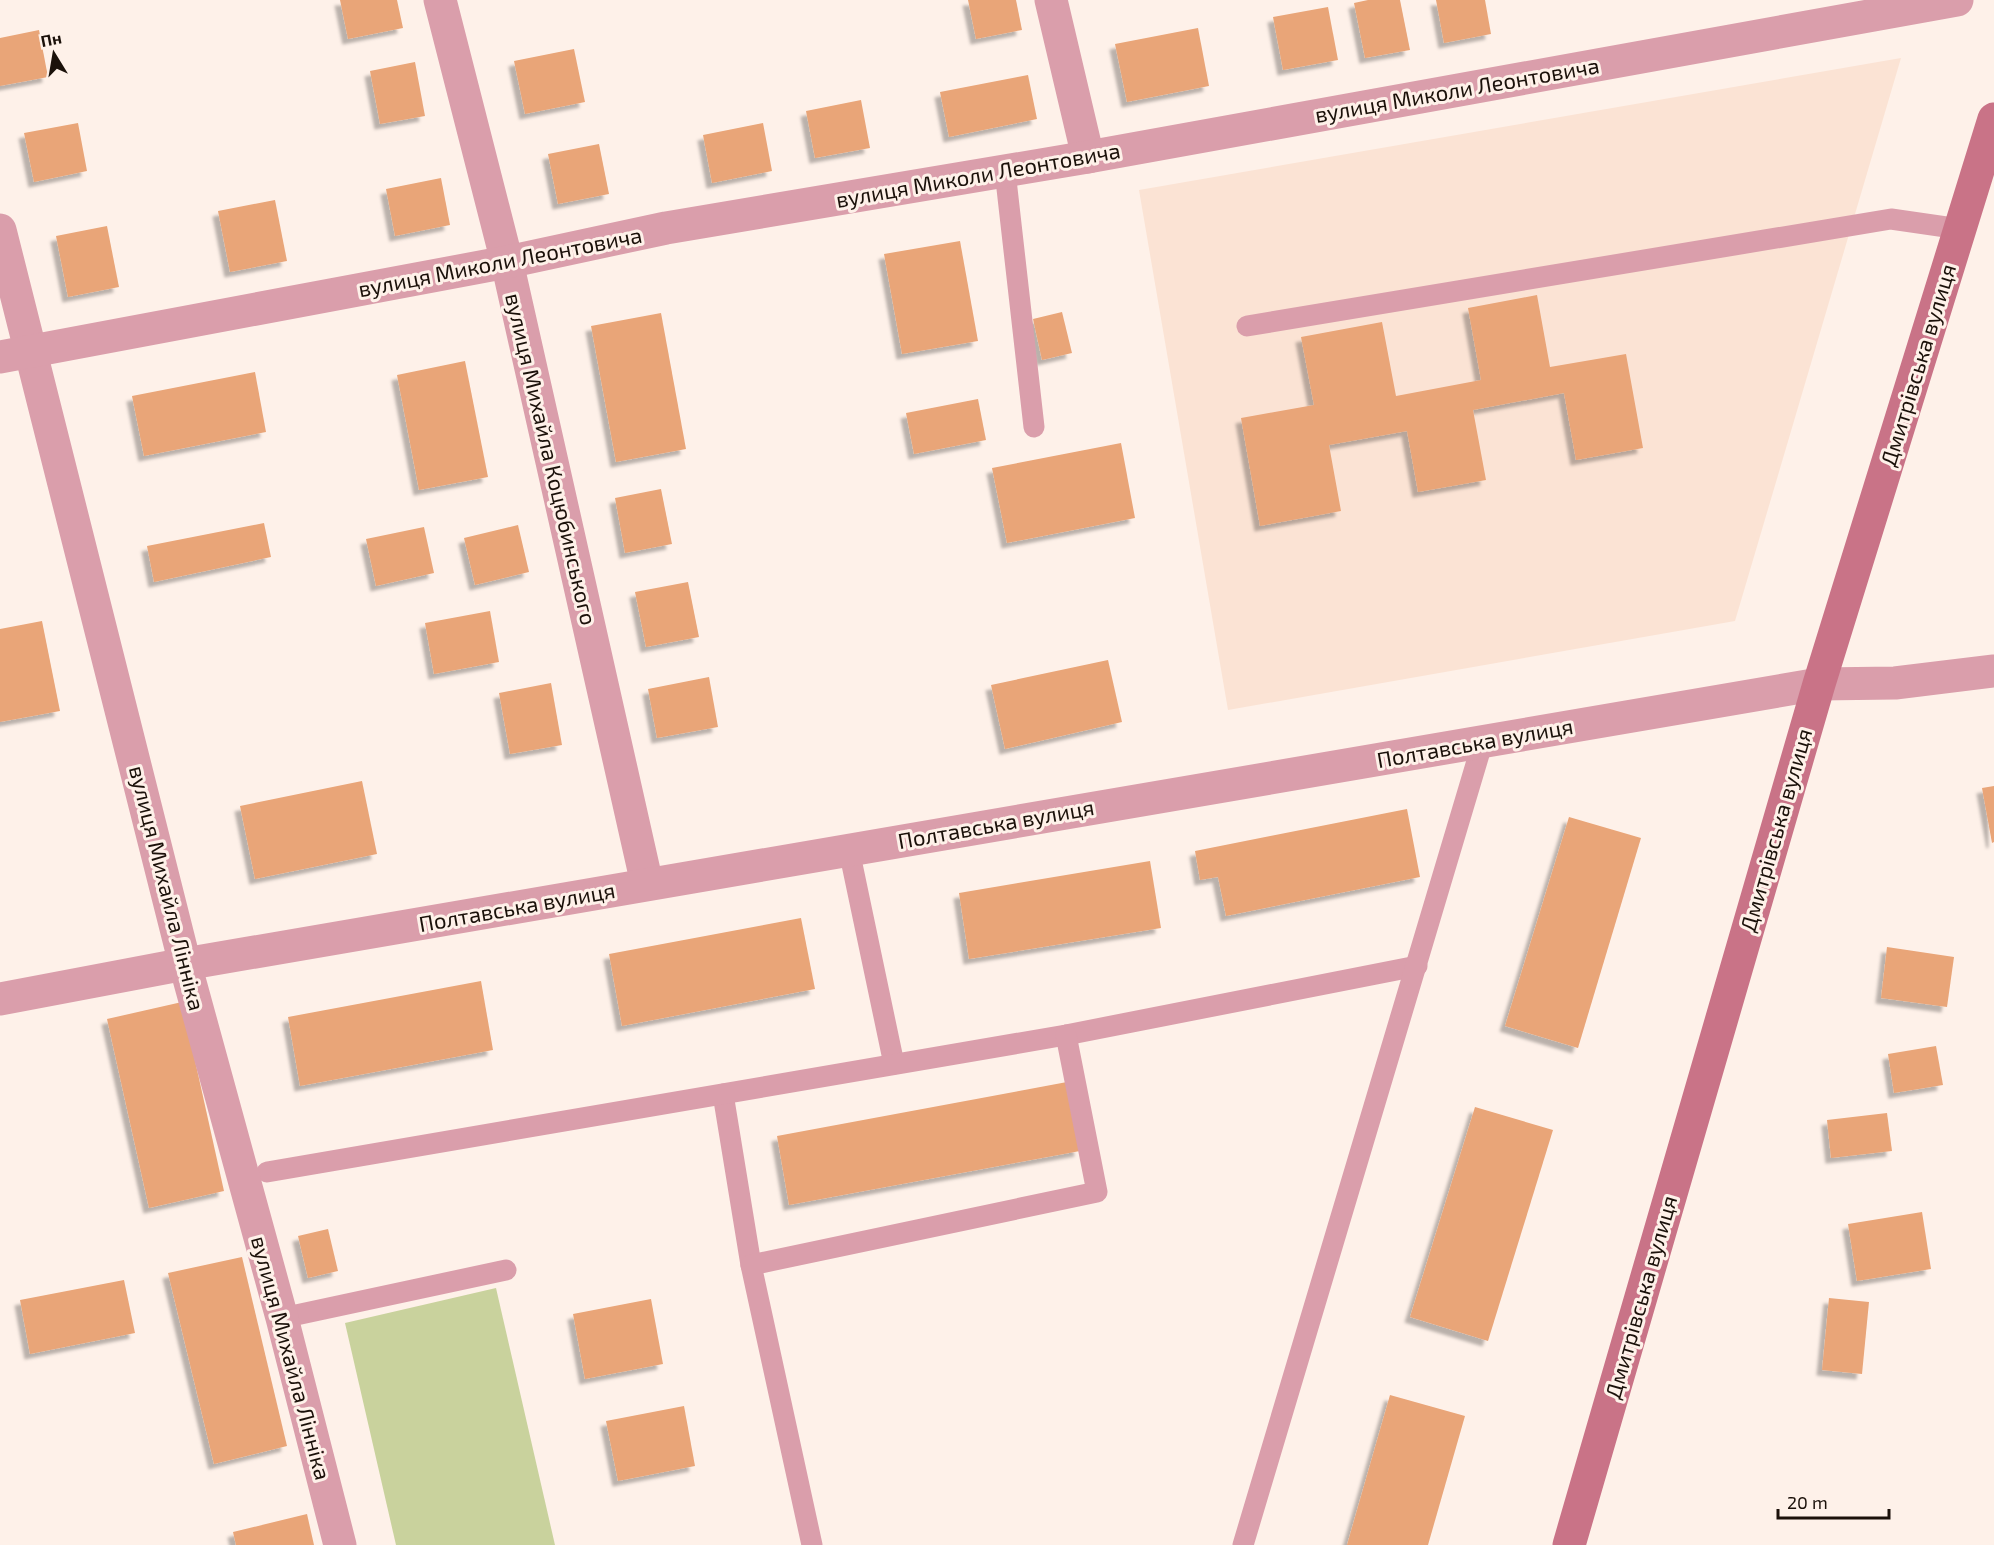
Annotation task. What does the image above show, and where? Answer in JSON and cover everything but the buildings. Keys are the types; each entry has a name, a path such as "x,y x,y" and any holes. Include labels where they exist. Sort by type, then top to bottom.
{"main road":[{"name":"Дмитрівська вулиця","path":"1569,1545 1819,684 1994,119"}],"street":[{"name":"вулиця Михайла Коцюбинського","path":"440,0 507,262 647,884"},
{"path":"1051,0 1088,157"},
{"name":"вулиця Миколи Леонтовича","path":"15,354 507,262 666,228 1088,157 1958,0"},
{"name":"вулиця Михайла Лінніка","path":"0,230 15,354 282,1318 340,1545"},
{"name":"Полтавська вулиця","path":"0,999 185,964 1819,684 1895,682 1994,671"}],"lane":[{"path":"1005,171 1034,427"},
{"path":"1247,326 1891,219 1960,229"},
{"path":"1243,1545 1483,741"},
{"path":"849,850 894,1064"},
{"path":"267,1172 1066,1035 1417,966"},
{"path":"751,1265 1098,1192 1066,1035"},
{"path":"723,1094 751,1265 812,1545"},
{"path":"282,1318 507,1270"}],"shaded area":[{"path":"1901,58 1735,621 1228,710 1139,190"}],"green space":[{"path":"496,1288 555,1545 396,1545 345,1323"}]}
